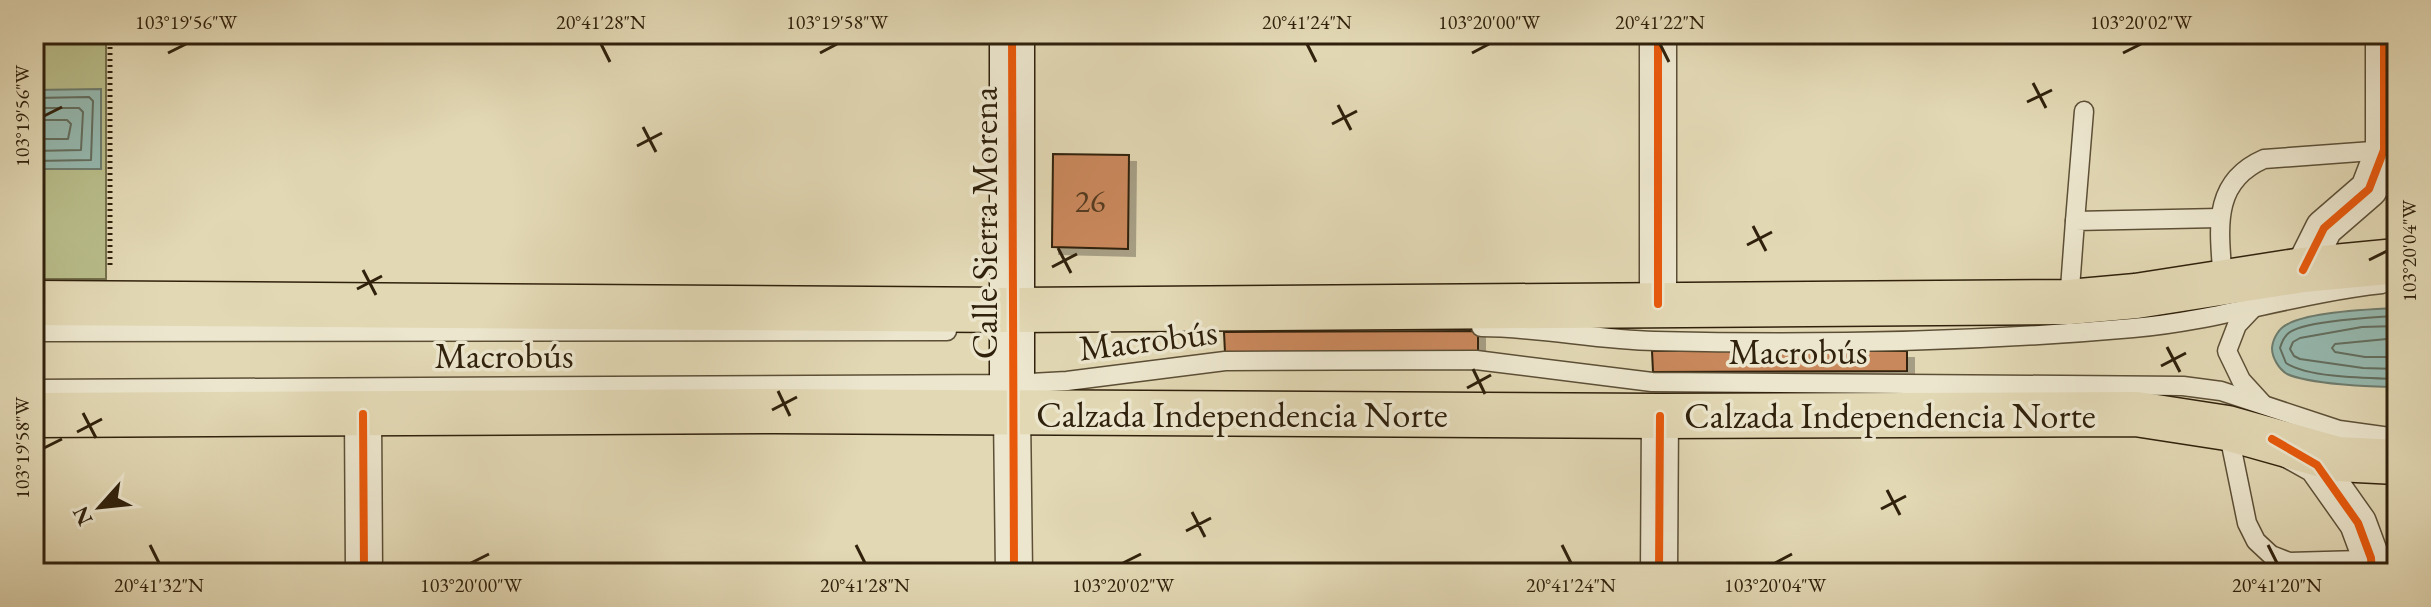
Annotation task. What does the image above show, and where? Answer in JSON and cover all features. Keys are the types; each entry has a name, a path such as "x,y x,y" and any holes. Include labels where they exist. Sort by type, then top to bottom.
{"main road":[{"path":"34,303 110,302 1013,326 1658,304 2069,302 2239,295 2303,270 2397,261"},
{"name":"Calzada Independencia Norte","path":"34,415 774,411 1012,398 1660,416 2136,414 2227,428 2268,423 2337,459 2397,462"}],"street":[{"name":"Calle Sierra Morena","path":"1012,34 1012,398"},
{"path":"1658,34 1658,304"},
{"path":"2303,270 2324,228 2369,189 2390,150 2384,34"},
{"path":"1012,398 1014,573"},
{"path":"363,414 364,573"},
{"path":"1659,573 1660,416"},
{"path":"2268,423 2317,465 2358,523 2380,563"}],"lane":[{"path":"2069,302 2084,111"},
{"path":"2268,423 2227,351 2237,325 2239,295 2219,218 2233,180 2247,167 2264,159 2390,150"},
{"path":"2075,221 2219,218"},
{"name":"Macrobús","path":"1456,327 1653,341 1909,340 2135,328 2239,295 2397,283"},
{"name":"Macrobús","path":"1134,327 1303,326"},
{"name":"Macrobús","path":"34,332 966,331"},
{"name":"Macrobús","path":"34,389 1012,398 1067,381 1225,361 1476,360 1652,382 2183,386 2221,391 2268,423 2397,438"},
{"path":"2227,428 2247,523 2256,541 2271,555 2289,562 2380,563"}],"path":[{"path":"110,34 110,302"}],"green space":[{"path":"34,34 106,34 106,279 34,279"}],"water":[{"path":"101,89 101,169 34,169 34,90"},
{"path":"2397,308 2397,387 2310,380 2287,374 2275,359 2272,348 2277,334 2298,320 2341,312"}],"building":[{"path":"1053,154 1129,155 1128,249 1052,247"},
{"path":"1478,331 1478,353 1225,353 1224,332"},
{"path":"1652,351 1907,351 1907,371 1653,372"}],"cycle path":[{"path":"1012,34 1014,573"},
{"path":"1658,34 1658,304"},
{"path":"2303,270 2324,228 2369,189 2384,150 2384,34"},
{"path":"363,414 364,573"},
{"path":"1659,573 1660,416"},
{"path":"2272,439 2317,465 2358,523 2371,558 2372,573"}]}
